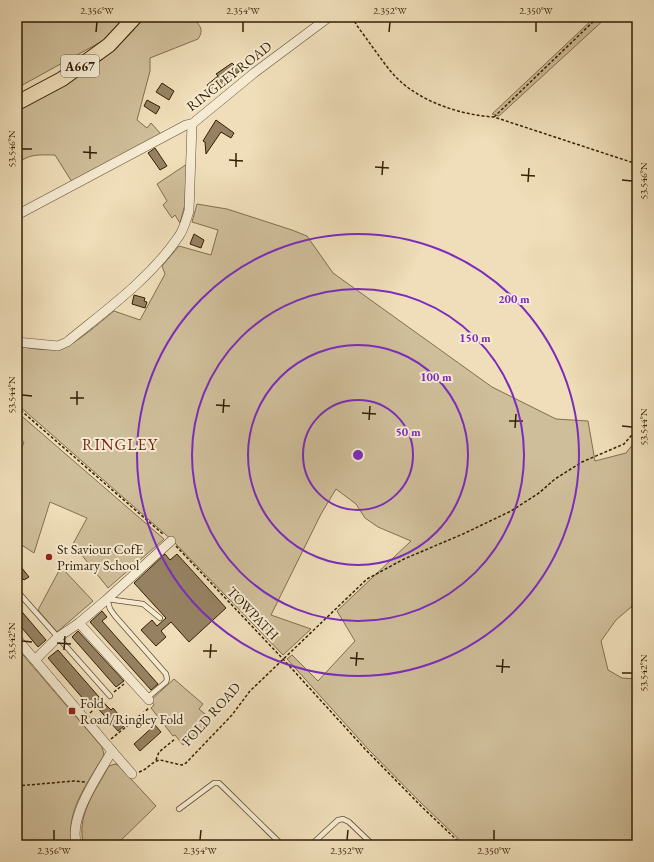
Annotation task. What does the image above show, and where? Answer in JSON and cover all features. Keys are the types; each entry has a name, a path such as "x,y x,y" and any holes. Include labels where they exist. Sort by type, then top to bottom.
{"main road":[{"name":"A667","path":"17,103 62,79 109,45 135,17"}],"street":[{"name":"RINGLEY ROAD","path":"17,342 58,346 67,342 115,303 162,258 179,236 186,222 189,211 192,124 254,73 330,17"},
{"path":"17,215 186,125 192,124"},
{"path":"35,660 57,638 79,623 171,541"},
{"path":"79,623 148,699"},
{"path":"17,639 132,774"},
{"path":"77,845 76,821 80,809 112,751"}],"lane":[{"path":"17,591 57,638 110,696"},
{"path":"148,699 166,682 166,674 115,616 110,609 107,599 143,604 160,618"},
{"path":"179,809 214,783 219,783 282,845"},
{"path":"311,845 338,820 343,819 349,822 373,845"}],"path":[{"path":"352,17 382,60 400,81 418,95 434,103 477,116 494,117 637,164"},
{"path":"494,117 598,17"},
{"name":"TOWPATH","path":"17,407 171,541 284,659 365,749 462,845"},
{"name":"FOLD ROAD","path":"156,760 182,765 186,763 232,715 250,691 367,579 404,558 463,534 511,511 539,493 555,479 582,462 624,444 637,429"},
{"path":"105,744 153,705 148,699"},
{"path":"132,774 141,772 156,760 159,752 174,739"},
{"path":"17,786 74,781 83,782 93,786"}],"shaded area":[{"path":"17,17 125,17 106,39 17,88"},
{"path":"144,17 191,17 199,24 201,29 198,39 150,58 150,71 137,120 147,128 151,123 161,134 72,182 55,155 39,155 25,158 17,165 17,111 74,79 102,60 126,38"},
{"path":"595,17 607,17 499,116 492,114"},
{"path":"187,164 185,204 180,223 175,215 172,218 163,205 167,201 157,184"},
{"path":"197,204 227,209 307,236 333,273 492,387 556,419 588,421 595,461 626,453 637,439 637,602 616,620 601,641 608,670 622,678 637,679 637,845 465,845 368,749 287,659 292,655 318,681 355,641 337,611 411,541 378,527 365,518 356,504 336,489 321,514 271,615 311,629 283,655 173,541 17,404 17,346 47,350 64,347 79,339 114,311 140,320 165,274 162,266 179,246 211,255 218,230 192,222"},
{"path":"17,412 164,539 108,588 73,544 87,518 50,502 34,553 17,542 17,461 24,442 17,438"},
{"path":"61,567 93,601 57,632 38,610"},
{"path":"17,648 102,747 104,755 79,798 74,810 71,833 73,845 17,845"},
{"path":"174,679 203,704 199,709 212,720 183,745 175,735 173,736 151,708 154,705 151,700"},
{"path":"115,764 118,765 156,806 116,845 84,845 82,824 88,804 109,766"}],"building":[{"path":"232,63 240,71 212,92 207,85 218,76 216,74"},
{"path":"162,83 174,91 169,100 156,92"},
{"path":"147,100 160,107 156,114 144,106"},
{"path":"216,120 234,133 231,138 221,132 206,154 205,142 203,141"},
{"path":"155,148 167,166 160,170 148,153"},
{"path":"194,234 204,240 201,248 190,244"},
{"path":"134,295 145,298 144,301 147,302 145,308 132,304"},
{"path":"165,554 170,560 177,554 226,608 189,642 171,622 161,631 166,637 156,646 141,630 152,620 157,626 166,618 134,583"},
{"path":"17,562 29,577 24,580 22,578 17,582"},
{"path":"17,606 46,640 38,647 17,622"},
{"path":"102,611 107,617 102,621 158,684 151,690 90,622"},
{"path":"78,631 124,681 116,687 72,637"},
{"path":"58,650 106,705 111,710 113,708 123,720 121,722 124,726 118,731 95,705 91,708 48,658"},
{"path":"155,725 161,732 140,751 134,744"}],"place":[{"name":"St Saviour CofE Primary School","path":"49,557"},
{"name":"Fold Road/Ringley Fold","path":"72,711"}],"district":[{"name":"RINGLEY","path":"120,444"}]}
